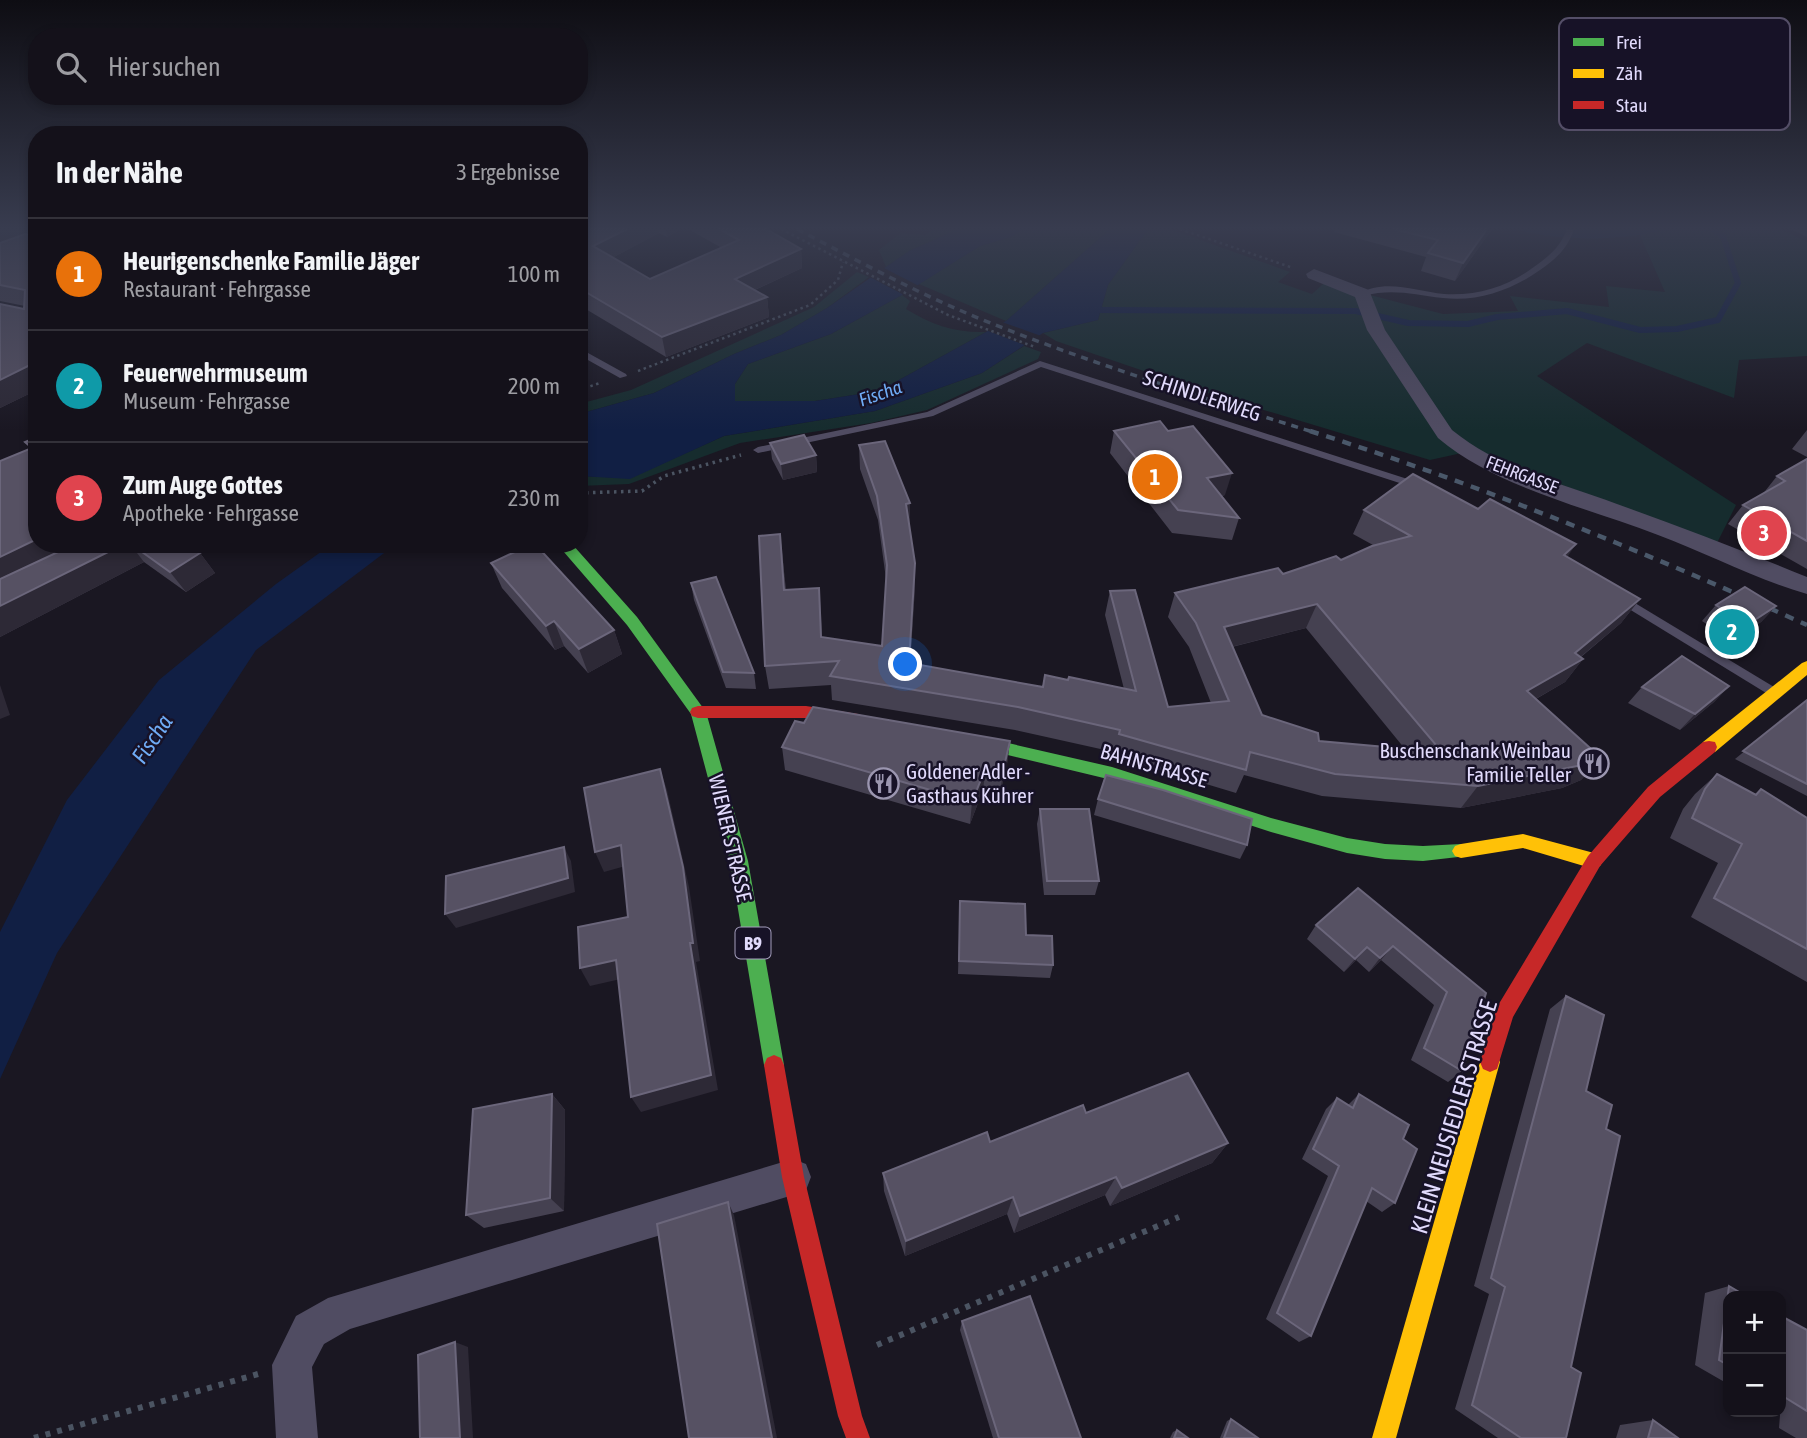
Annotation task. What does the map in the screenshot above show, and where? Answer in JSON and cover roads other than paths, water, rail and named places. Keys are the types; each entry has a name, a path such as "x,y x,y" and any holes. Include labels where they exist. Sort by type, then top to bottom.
{"main road":[{"name":"WIENER STRASSE","path":"572,553 632,621 698,712 739,861 793,1177 858,1438"},
{"name":"KLEIN NEUSIEDLER STRASSE","path":"1384,1438 1504,1014 1594,861 1654,792 1807,667"},
{"path":"698,712 806,712 869,721"},
{"name":"BAHNSTRASSE","path":"946,735 1010,747 1158,787 1334,844 1390,853 1439,853 1523,841 1594,861"}],"street":[{"name":"FEHRGASSE","path":"1365,297 1376,330 1445,434 1459,449 1497,467 1695,540 1807,586"},
{"path":"297,1438 292,1364 310,1330 342,1312 793,1177"}],"lane":[{"path":"588,356 623,376"},
{"name":"SCHINDLERWEG","path":"758,450 930,414 1040,364 1436,492"},
{"path":"1614,594 1775,693"}],"water":[{"name":"Fischa","path":"844,296 900,296 831,334 748,364 735,384 735,401 815,401 879,391 1006,321 1034,296 1105,296 1098,320 1043,333 982,373 875,411 724,436 630,479 588,477 588,411 654,393 734,354 781,335"},
{"name":"Fischa","path":"319,553 384,553 256,650 57,953 0,1079 0,932 67,800 159,680 276,584"}],"waterway":[{"path":"1092,310 1356,311 1408,323 1468,324 1497,317 1567,311 1640,330 1677,329 1718,320 1731,296"}],"railway":[{"path":"929,296 983,320 1107,366 1316,433"},
{"path":"1310,431 1437,474 1562,521 1807,625"}],"place":[{"name":"Heurigenschenke Familie Jäger","path":"1155,477"},
{"name":"Zum Auge Gottes","path":"1764,533"},
{"name":"Feuerwehrmuseum","path":"1732,632"},
{"name":"Buschenschank Weinbau Familie Teller","path":"1594,763"},
{"name":"Goldener Adler - Gasthaus Kührer","path":"883,784"}]}
